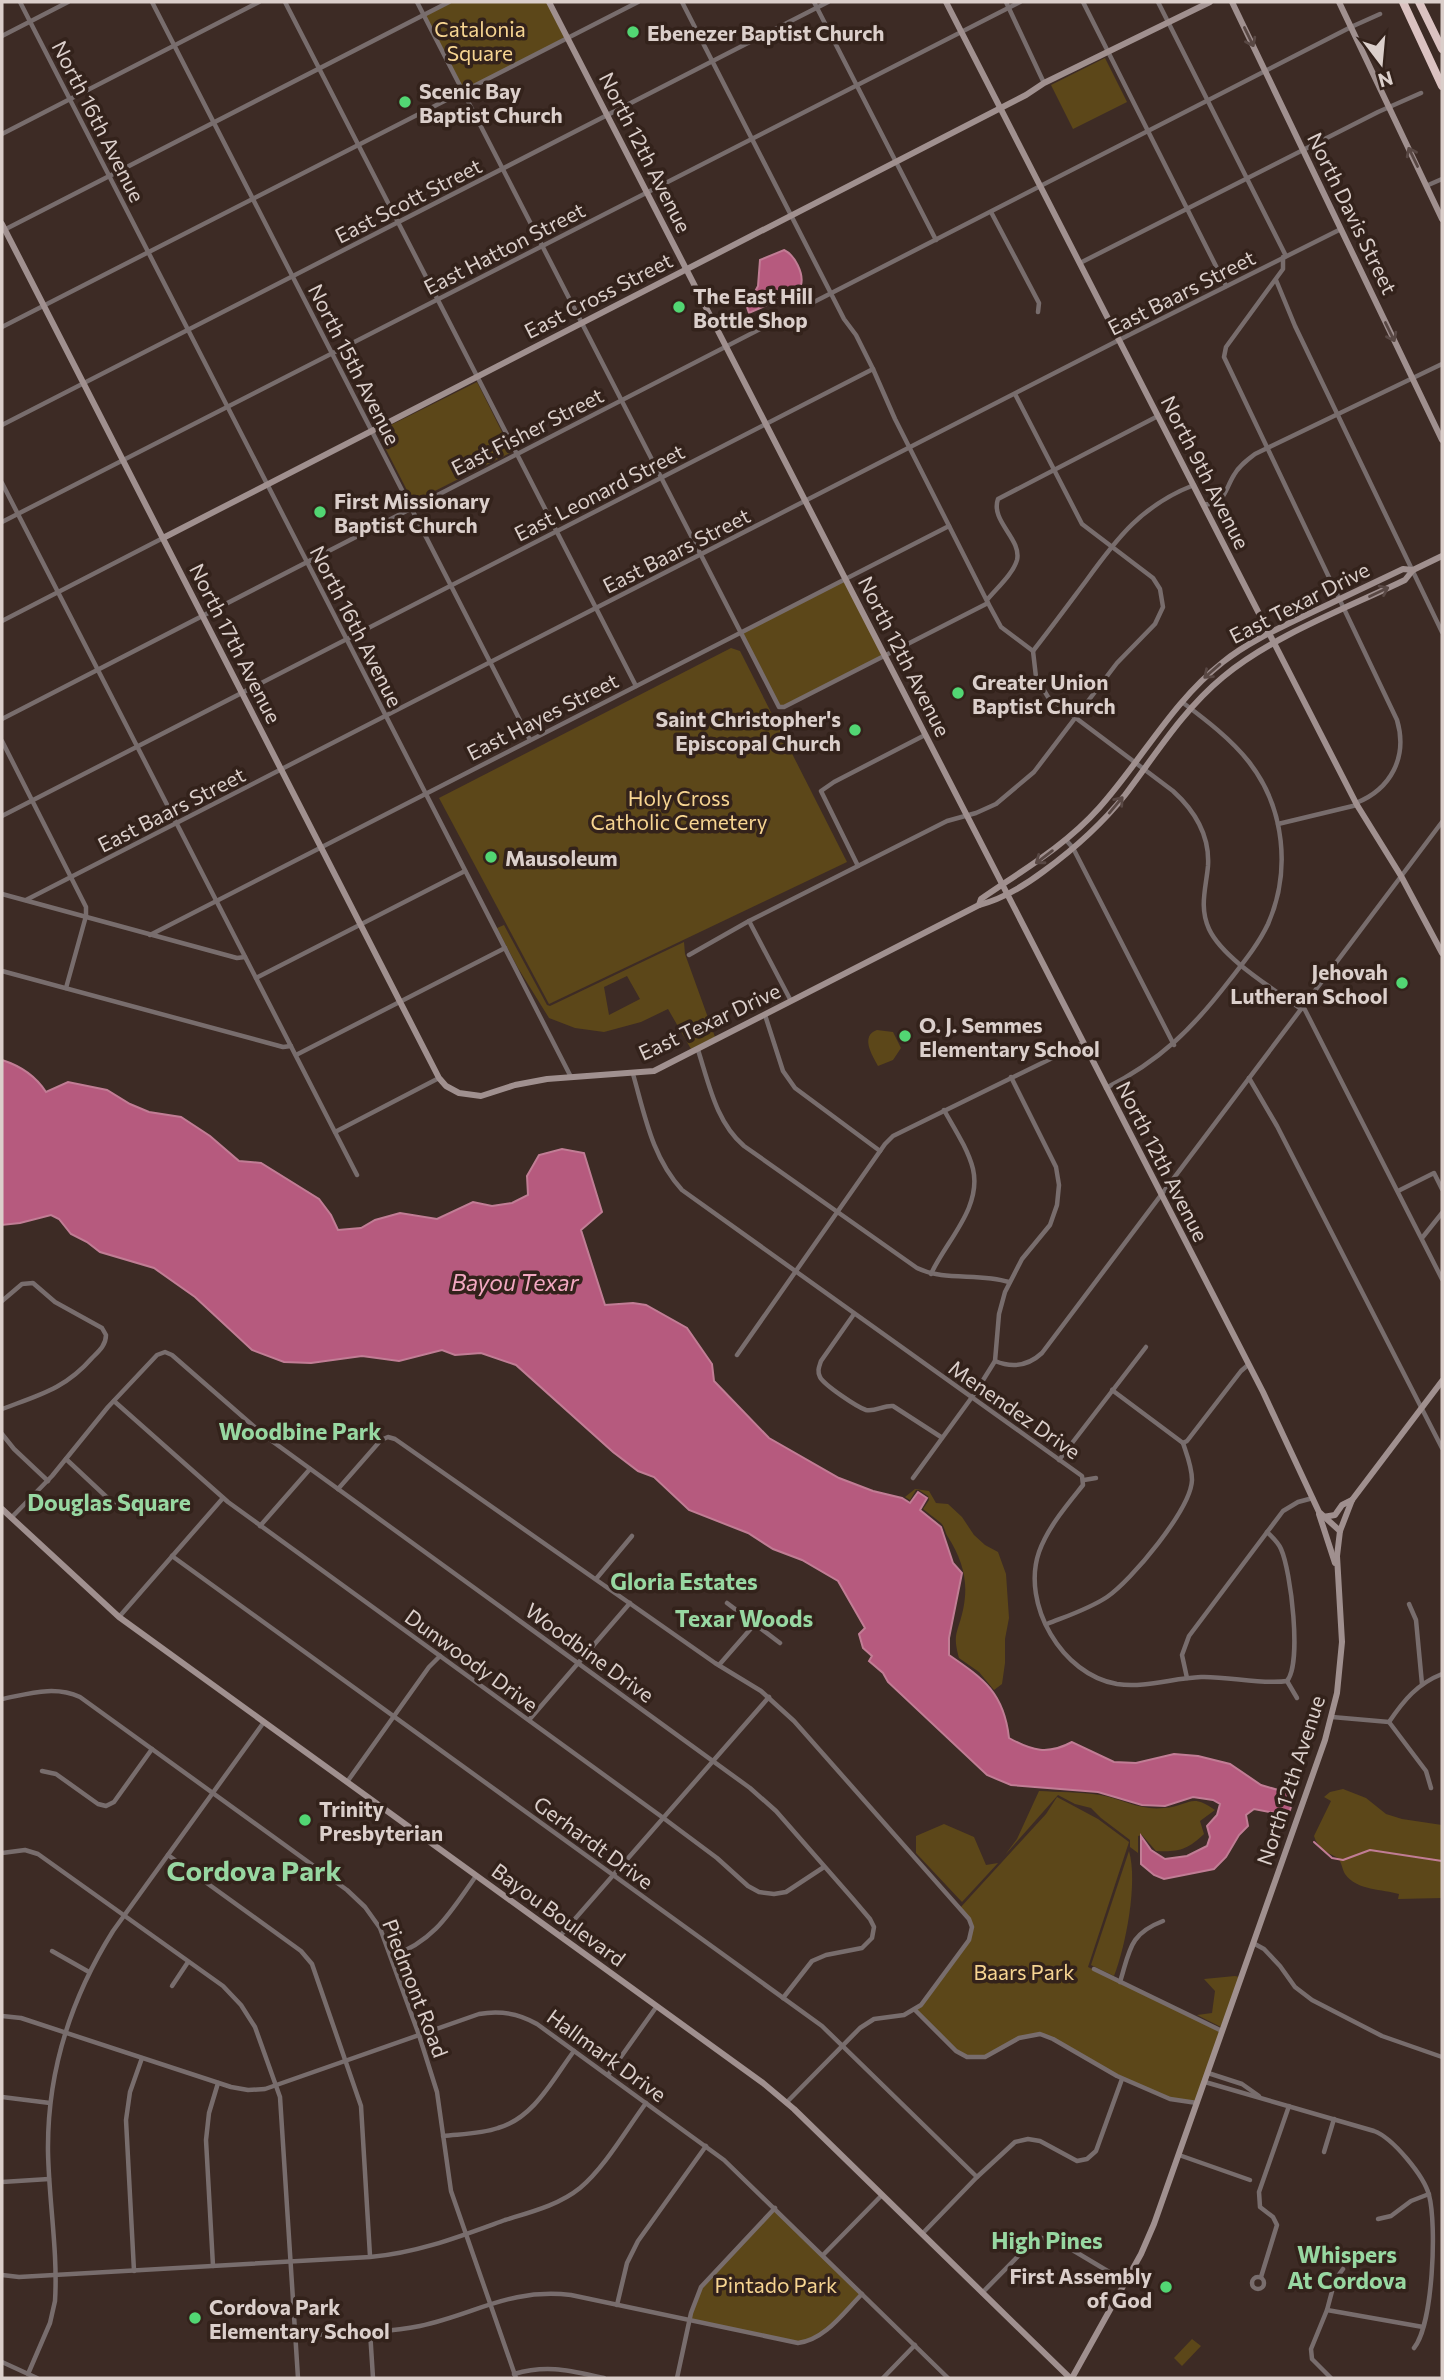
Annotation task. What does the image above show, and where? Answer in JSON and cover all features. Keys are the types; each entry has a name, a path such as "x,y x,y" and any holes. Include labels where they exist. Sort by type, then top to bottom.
{"highway":[{"path":"1403,2 1442,86"},
{"path":"1419,2 1442,49"}],"street":[{"name":"North 16th Avenue","path":"20,2 570,1077"},
{"path":"2,36 68,2"},
{"name":"North 15th Avenue","path":"152,2 530,740"},
{"path":"2,134 259,2"},
{"path":"285,2 636,686"},
{"path":"417,2 779,707 784,707 988,602 1016,561 1016,549 996,507 998,499 1157,416"},
{"path":"3,228 449,2"},
{"name":"North 12th Avenue","path":"549,2 1248,1365 1321,1515 1340,1531 1338,1571 1342,1642 1332,1717 1296,1826 1154,2224 1126,2282 1071,2378"},
{"path":"2,327 638,2"},
{"path":"682,2 831,293 873,369 1001,627 1033,651"},
{"path":"814,2 936,240"},
{"name":"East Scott Street","path":"2,425 828,2"},
{"name":"North 9th Avenue","path":"946,2 1273,643 1357,804 1401,876 1442,953"},
{"path":"1006,2 1044,83"},
{"name":"East Hatton Street","path":"2,522 1020,2"},
{"path":"1083,2 1226,286"},
{"path":"1158,2 1284,257 1284,265 1275,280 1226,346 1224,358 1397,720 1401,739 1397,764 1388,781 1374,794 1357,804 1278,824"},
{"name":"East Cross Street","path":"2,621 792,216 1026,95 1044,83 1210,2"},
{"name":"North Davis Street","path":"1232,2 1442,440"},
{"path":"1339,2 1442,219"},
{"path":"810,304 1351,27 1380,15"},
{"path":"1080,263 1421,93"},
{"path":"1426,186 1442,179"},
{"path":"991,212 1039,303 1038,312"},
{"name":"North 17th Avenue","path":"3,228 439,1078"},
{"name":"East Baars Street","path":"26,901 1119,340 1341,229"},
{"path":"1275,280 1442,632"},
{"name":"East Fisher Street","path":"2,719 768,325"},
{"path":"1204,504 1212,505 1221,500 1239,468 1255,454 1442,364"},
{"name":"East Leonard Street","path":"2,816 873,369"},
{"path":"689,956 749,922 947,821 996,804 1021,784 1048,756 1116,663 1155,624 1163,607 1160,589 1153,578 1082,524 1015,394"},
{"path":"2,483 357,1175"},
{"path":"1194,485 1154,505 1131,523 1111,547 1033,651 1036,677 1048,697 1182,799 1200,824 1208,856 1202,901 1206,921 1221,947 1302,1008 1442,1279"},
{"name":"East Hayes Street","path":"150,935 949,526"},
{"name":"East Texar Drive","path":"439,1078 453,1090 473,1096 488,1095 531,1081 654,1071 979,905 1007,895 1073,848 1110,812 1190,708 1223,677 1273,643 1405,580 1413,570 1442,556"},
{"name":"East Texar Drive","path":"979,905 981,899 1033,865 1098,809 1181,702 1222,662 1269,633 1403,569 1413,570"},
{"path":"1106,1088 1136,1072 1174,1045 1208,1009 1261,936 1277,897 1282,866 1278,824 1267,791 1249,763 1226,737 1181,702"},
{"path":"858,866 821,791 925,735"},
{"path":"2,741 86,907 86,917 66,988"},
{"path":"995,1361 1022,1365 1042,1353 1442,822"},
{"path":"1066,839 1174,1045"},
{"path":"256,978 465,871"},
{"path":"2,894 237,958 245,957"},
{"path":"749,922 791,1001"},
{"path":"296,1055 505,948"},
{"path":"2,971 272,1045 291,1046"},
{"path":"765,1015 783,1071 795,1088 880,1151"},
{"path":"737,1355 887,1142 901,1130 1083,1043"},
{"path":"698,1049 719,1114 731,1133 744,1146 911,1263 931,1274 949,1277 982,1276 1009,1282"},
{"name":"Menendez Drive","path":"633,1074 654,1148 673,1180 691,1198 1082,1476 1084,1480 1055,1522 1039,1553 1036,1567 1036,1588 1047,1624 1071,1661 1093,1677 1128,1685 1218,1677 1287,1681"},
{"path":"913,1478 995,1361 999,1314 1009,1282 1022,1259 1050,1225 1058,1205 1059,1185 1052,1158 1011,1077"},
{"path":"335,1132 439,1078"},
{"path":"1250,1078 1320,1208 1442,1448"},
{"path":"931,1274 970,1206 975,1188 970,1160 944,1110"},
{"path":"1398,1191 1434,1173 1442,1189"},
{"path":"1422,1238 1442,1213"},
{"path":"2,1301 22,1284 33,1283 55,1302 102,1328 106,1335 105,1343 70,1380 2,1409"},
{"path":"854,1314 821,1361 818,1370 821,1378 862,1408 871,1410 893,1406 942,1437"},
{"path":"1059,1460 1146,1347"},
{"name":"Woodbine Drive","path":"114,1401 157,1355 165,1352 172,1355 265,1436 764,1800 870,1919 874,1927 873,1938 862,1948 826,1955 812,1961 783,1998"},
{"path":"1184,1443 1248,1365"},
{"path":"1340,1531 1353,1500 1442,1381"},
{"path":"1047,1624 1091,1606 1116,1590 1133,1573 1188,1498 1192,1481 1184,1443 1112,1391"},
{"path":"11,1518 48,1481 114,1401"},
{"name":"Dunwoody Drive","path":"114,1401 223,1498 662,1817 717,1858 748,1886 774,1895 786,1892 824,1867"},
{"path":"2,1434 48,1481"},
{"path":"338,1489 381,1440 387,1437 396,1439 630,1604 769,1697 811,1740 969,1919 972,1927 970,1940 923,2003 904,2015 874,2020 860,2028 787,2102"},
{"path":"66,1459 114,1504"},
{"path":"260,1526 310,1469"},
{"path":"1084,1480 1097,1478"},
{"path":"119,1617 223,1498"},
{"path":"1186,1678 1182,1662 1185,1642 1283,1511 1290,1505 1313,1498"},
{"path":"1338,1571 1325,1538 1321,1515 1335,1515 1342,1506 1353,1500"},
{"name":"Bayou Boulevard","path":"2,1509 119,1617 787,2102 1071,2378"},
{"path":"1267,1532 1282,1551 1291,1590 1293,1652 1290,1677 1287,1681 1297,1698"},
{"path":"596,1579 632,1536"},
{"name":"Gerhardt Drive","path":"172,1556 828,2031 977,2177"},
{"path":"727,1603 780,1643"},
{"path":"529,1720 630,1604"},
{"path":"1409,1604 1416,1620 1422,1684"},
{"path":"719,1665 754,1625"},
{"path":"347,1782 440,1656"},
{"path":"1389,1722 1403,1701 1422,1684 1442,1674"},
{"name":"Piedmont Road","path":"2,1699 48,1690 72,1693 357,1899 380,1928 437,2092 451,2191 515,2376"},
{"path":"559,1936 769,1697"},
{"path":"1332,1717 1389,1722 1426,1771 1431,1788"},
{"path":"28,2375 53,2312 55,2276 48,2153 50,2103 65,2032 89,1972 124,1915 264,1722"},
{"path":"42,1771 56,1774 98,1804 106,1806 114,1802 152,1749"},
{"path":"2,1853 25,1850 38,1854 223,1986 249,2016 260,2037 282,2105 299,2378"},
{"path":"168,1855 307,1957 316,1972 358,2093 362,2115 370,2256"},
{"path":"391,1956 415,1946 432,1934 476,1876"},
{"path":"1120,1982 1137,1936 1144,1929 1163,1921"},
{"path":"1254,1943 1264,1949 1295,1986 1312,2000 1382,2036 1442,2057"},
{"path":"52,1951 89,1972"},
{"path":"172,1986 188,1962"},
{"path":"1094,1969 1223,2031"},
{"path":"608,2075 657,2006"},
{"path":"915,2010 956,2051 967,2057 985,2057 1019,2038 1040,2035 1054,2039 1122,2078 1170,2099 1197,2104"},
{"name":"Hallmark Drive","path":"2,2016 21,2018 218,2083 248,2090 276,2085 479,2014 509,2013 537,2024 706,2146 740,2174 948,2378"},
{"path":"443,2136 494,2130 518,2119 534,2105 574,2050"},
{"path":"134,2271 126,2120 142,2057"},
{"path":"1208,2073 1242,2084 1260,2097"},
{"path":"922,2234 1008,2146 1021,2140 1040,2141 1077,2161 1092,2156 1122,2078"},
{"path":"1205,2082 1381,2134 1389,2139 1424,2183 1429,2194 1433,2262 1423,2327 1414,2348"},
{"path":"213,2266 206,2140 209,2113 218,2083"},
{"path":"2,2097 50,2103"},
{"path":"2,2275 55,2276 408,2253 549,2205 570,2195 595,2172 646,2103"},
{"path":"1261,2277 1277,2225 1273,2217 1261,2207 1259,2192 1289,2106"},
{"path":"1324,2152 1334,2119"},
{"path":"617,2305 627,2263 638,2241 706,2146"},
{"path":"1180,2155 1250,2180"},
{"path":"2,2182 49,2179"},
{"path":"1378,2219 1391,2216 1411,2201 1429,2194"},
{"path":"823,2255 882,2195"},
{"path":"677,2378 697,2295 708,2278 775,2208"},
{"path":"982,2292 1031,2243 1044,2238 1054,2239 1126,2282"},
{"path":"1331,2378 1312,2359 1311,2349 1327,2310 1335,2280 1343,2269"},
{"path":"296,2336 420,2326 512,2297 543,2293 571,2295 792,2342 806,2342 822,2334 862,2294"},
{"path":"1327,2310 1423,2327"},
{"path":"370,2331 373,2378"},
{"path":"883,2378 915,2345"},
{"path":"2,2362 37,2378"},
{"path":"515,2376 533,2369 553,2368 604,2378"}],"green space":[{"name":"Catalonia Square","path":"449,2 549,2 568,38 463,91 424,15"},
{"path":"1105,58 1127,102 1073,129 1051,85"},
{"path":"477,382 512,452 413,502 377,432"},
{"path":"845,579 885,655 781,707 741,632"},
{"name":"Holy Cross Catholic Cemetery","path":"731,648 740,651 847,862 549,1004 439,798"},
{"path":"504,925 547,1005 550,1006 684,942 685,954 715,1037 691,1049 668,1009 641,1022 604,1032 575,1028 549,1018 497,928","holes":["627,976 640,999 609,1015 604,987"]},
{"path":"877,1030 893,1032 901,1048 893,1060 878,1066 868,1041"},
{"path":"915,1489 929,1491 936,1503 948,1504 962,1517 974,1535 998,1552 1006,1574 1009,1618 1002,1684 994,1690 979,1672 959,1658 956,1633 965,1600 963,1572 958,1555 942,1525 923,1509 929,1500 928,1496 916,1490 910,1500 905,1497"},
{"path":"1343,1789 1366,1798 1386,1814 1442,1825 1442,1898 1398,1899 1399,1894 1356,1884 1345,1874 1338,1858 1320,1847 1314,1836 1331,1801 1324,1797 1330,1792"},
{"path":"1039,1791 1100,1795 1156,1808 1195,1801 1215,1810 1200,1821 1204,1834 1193,1844 1177,1850 1156,1851 1142,1835 1138,1836 1138,1853 1130,1847 1130,1840 1091,1808 1075,1804 1058,1795 1005,1855 1017,1839"},
{"name":"Baars Park","path":"1057,1797 1098,1819 1129,1842 1088,1967 1223,2031 1197,2103 1183,2102 1117,2076 1047,2036 1025,2035 985,2057 961,2055 915,2010 969,1940 972,1927 960,1908 1046,1814"},
{"path":"944,1824 974,1837 986,1865 998,1863 962,1902 916,1853 916,1836"},
{"path":"1129,1851 1132,1879 1129,1913 1123,1948 1114,1976 1091,1965"},
{"path":"1239,1977 1221,2027 1197,2015 1212,2013 1215,1991 1204,1979"},
{"name":"Pintado Park","path":"775,2208 862,2294 822,2334 798,2343 689,2321 701,2287"},
{"path":"1192,2339 1201,2346 1182,2366 1174,2358"}],"water":[{"path":"784,250 798,265 801,285 776,301 749,313 747,307 758,286 760,260"},
{"name":"Bayou Texar","path":"2,1060 27,1072 46,1092 68,1082 107,1090 149,1112 181,1117 210,1136 239,1161 261,1163 319,1199 338,1230 361,1228 375,1220 400,1213 437,1219 473,1202 492,1206 512,1203 528,1195 527,1176 539,1155 562,1149 584,1153 602,1212 581,1230 605,1305 646,1305 687,1328 712,1364 714,1381 769,1438 839,1478 873,1491 902,1498 910,1503 918,1492 927,1498 920,1510 941,1527 953,1563 962,1573 949,1638 949,1655 982,1680 997,1698 1009,1738 1040,1750 1055,1749 1072,1742 1114,1762 1136,1763 1174,1754 1198,1756 1230,1764 1261,1785 1295,1795 1287,1819 1280,1814 1254,1809 1246,1815 1248,1826 1214,1869 1164,1879 1154,1875 1141,1864 1141,1836 1151,1850 1165,1859 1187,1856 1207,1846 1210,1837 1207,1826 1217,1815 1220,1804 1213,1800 1193,1797 1165,1806 1142,1805 1098,1792 1011,1785 987,1775 869,1661 872,1656 863,1648 859,1634 865,1628 838,1581 802,1560 773,1549 748,1533 689,1510 654,1477 638,1471 613,1452 516,1365 481,1353 455,1355 442,1350 399,1361 362,1356 311,1363 284,1362 252,1350 195,1297 154,1268 100,1252 71,1234 59,1219 51,1215 2,1225"}],"waterway":[{"path":"1314,1842 1332,1858 1343,1860 1370,1850 1442,1861"}],"place":[{"name":"Ebenezer Baptist Church","path":"633,32"},
{"name":"Scenic Bay Baptist Church","path":"405,102"},
{"name":"The East Hill Bottle Shop","path":"679,307"},
{"name":"First Missionary Baptist Church","path":"320,512"},
{"name":"Greater Union Baptist Church","path":"958,693"},
{"name":"Saint Christopher's Episcopal Church","path":"855,730"},
{"name":"Mausoleum","path":"491,857"},
{"name":"Jehovah Lutheran School","path":"1402,983"},
{"name":"O. J. Semmes Elementary School","path":"905,1036"},
{"name":"Trinity Presbyterian","path":"305,1820"},
{"name":"First Assembly of God","path":"1166,2287"},
{"name":"Cordova Park Elementary School","path":"195,2318"}],"district":[{"name":"Woodbine Park","path":"300,1431"},
{"name":"Douglas Square","path":"109,1502"},
{"name":"Gloria Estates","path":"684,1581"},
{"name":"Texar Woods","path":"744,1618"},
{"name":"Cordova Park","path":"254,1870"},
{"name":"High Pines","path":"1047,2240"},
{"name":"Whispers At Cordova","path":"1347,2267"}]}
